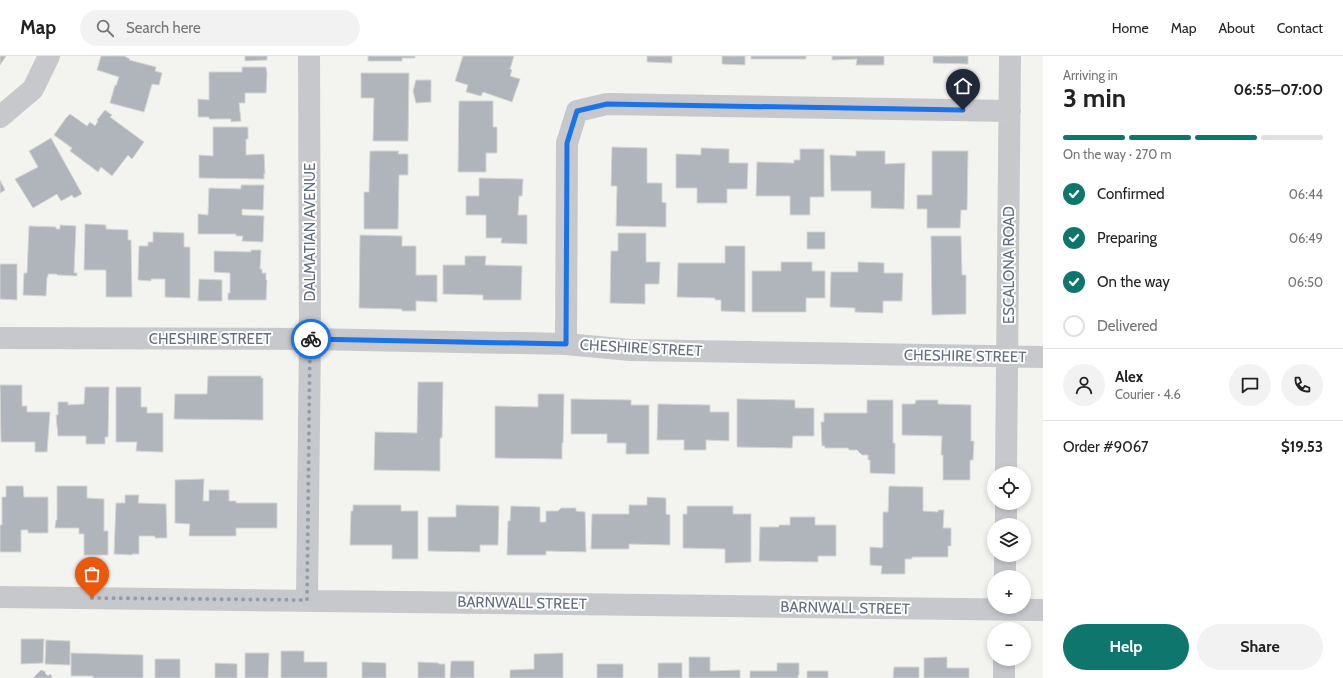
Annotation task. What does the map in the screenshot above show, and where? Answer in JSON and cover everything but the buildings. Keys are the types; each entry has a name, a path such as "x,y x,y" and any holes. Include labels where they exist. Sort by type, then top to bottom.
{"street":[{"path":"0,117 33,89 49,56"},
{"name":"DALMATIAN AVENUE","path":"307,600 310,339 309,56"},
{"name":"ESCALONA ROAD","path":"1006,466 1010,56"},
{"path":"566,344 567,143 577,111 607,104 1010,111"},
{"name":"CHESHIRE STREET","path":"0,338 310,339 566,344 630,350 1043,357"},
{"name":"BARNWALL STREET","path":"0,597 307,600 1004,615 1043,610"},
{"path":"1004,666 1004,678"}],"way so far":[{"path":"92,598 307,600 311,339"}],"route":[{"path":"311,339 566,344 567,143 577,111 607,104 963,110"}]}
